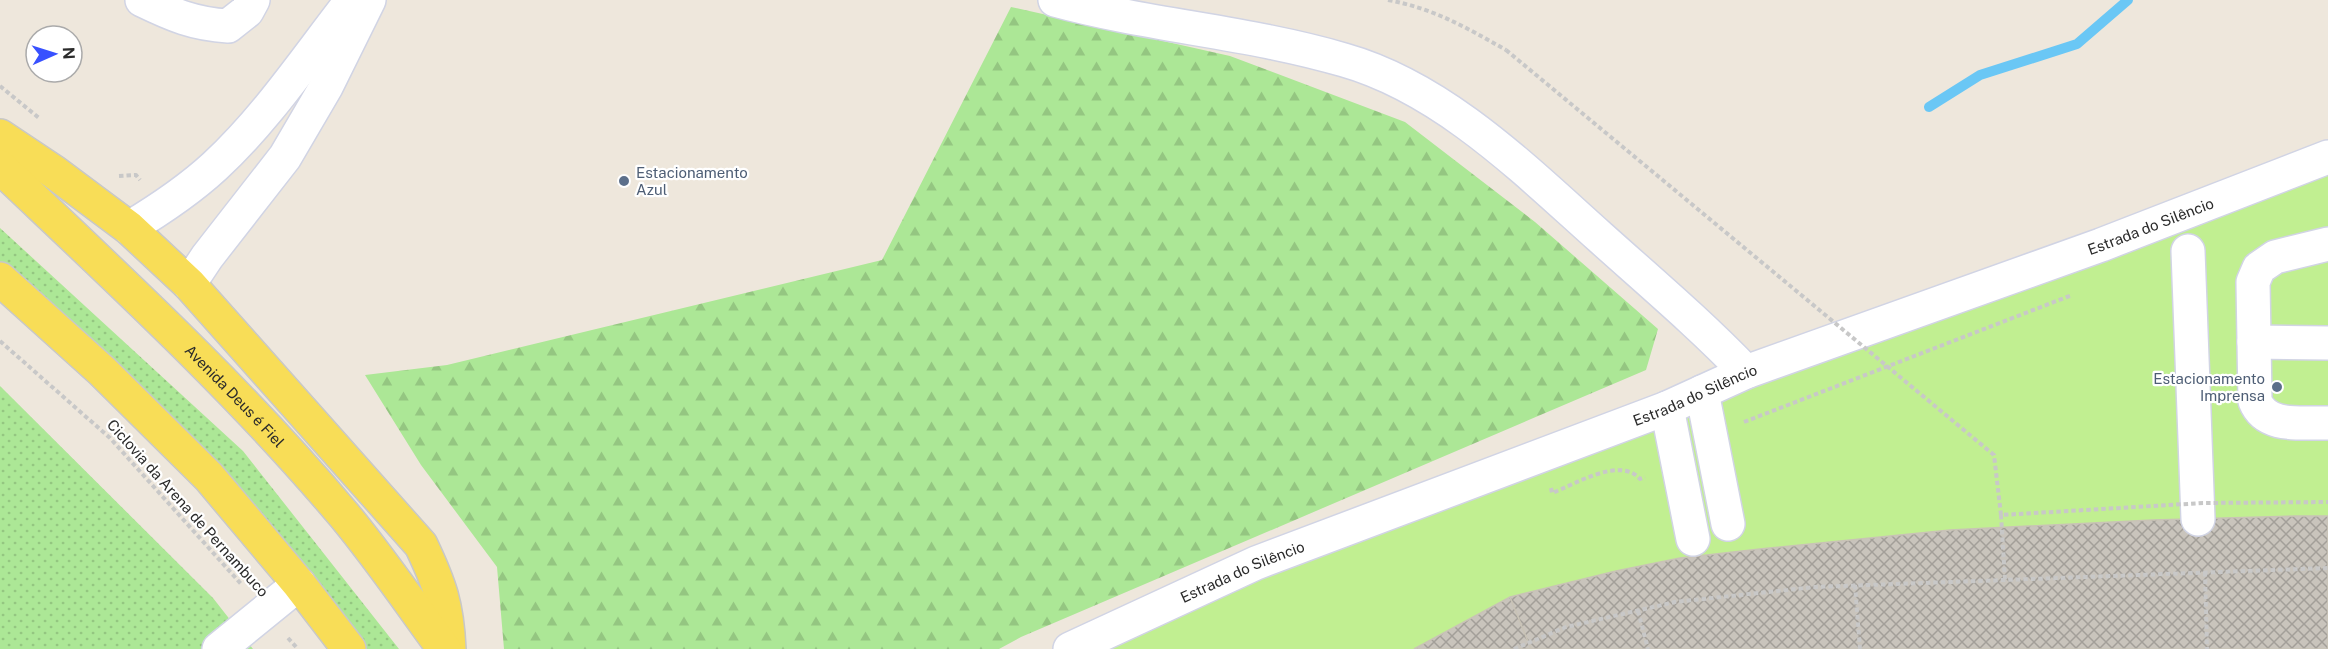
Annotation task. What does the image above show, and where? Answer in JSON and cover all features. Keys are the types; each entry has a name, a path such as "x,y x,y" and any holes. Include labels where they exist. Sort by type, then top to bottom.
{"main road":[{"path":"0,136 54,172 129,228 189,284 421,545 437,579 447,613 449,649"},
{"name":"Avenida Deus é Fiel","path":"0,166 174,333 262,423 345,516 444,649"},
{"path":"0,279 102,371 209,477 299,584 349,649"}],"street":[{"path":"142,0 170,14 203,25 228,26 247,11 253,0"},
{"path":"129,228 164,207 215,166 257,120 352,0"},
{"path":"189,284 207,257 285,157 326,87 369,0"},
{"path":"1055,0 1088,9 1276,44 1345,60 1391,76 1467,124 1516,162 1693,319 1746,372"},
{"name":"Estrada do Silêncio","path":"1070,649 1256,563 1667,408 1746,372 2101,245 2328,157"},
{"path":"2328,244 2275,257 2259,268 2253,282 2255,401 2259,411 2268,419 2283,422 2328,423"},
{"path":"2188,251 2198,519"},
{"path":"2254,342 2328,343"},
{"path":"1702,392 1728,524"},
{"path":"1667,408 1693,539"},
{"path":"219,649 299,584"}],"path":[{"path":"1388,0 1410,4 1456,21 1506,50 1994,455 2005,580"},
{"path":"1713,454 1732,448 1736,430 1750,418 2081,292"},
{"name":"Ciclovia da Arena de Pernambuco","path":"0,341 110,438 298,649"},
{"path":"1552,493 1616,468 1629,470 1640,478 1680,466"},
{"path":"2001,515 2203,503 2328,502"},
{"path":"1514,649 1566,627 1675,602 1815,587 2328,568"},
{"path":"2205,572 2208,649"},
{"path":"1855,585 1860,649"},
{"path":"1638,611 1648,649"}],"green space":[{"path":"1011,7 1230,56 1405,122 1535,222 1658,329 1646,370 1021,637 999,649 504,649 497,567 421,465 365,375 447,365 882,260"},
{"path":"2328,157 2328,649 1070,649"},
{"path":"0,228 243,451 399,649 343,649 0,269"},
{"path":"0,386 213,598 253,649 0,649"}],"building":[{"path":"2328,516 2328,649 1531,649 1510,597 1680,558 1760,549 1950,530 2153,520"},
{"path":"1510,597 1531,649 1414,649"}],"waterway":[{"path":"1929,107 1980,75 2077,44 2128,0"}],"place":[{"name":"Estacionamento Azul","path":"624,181"},
{"name":"Estacionamento Imprensa","path":"2277,387"}]}
